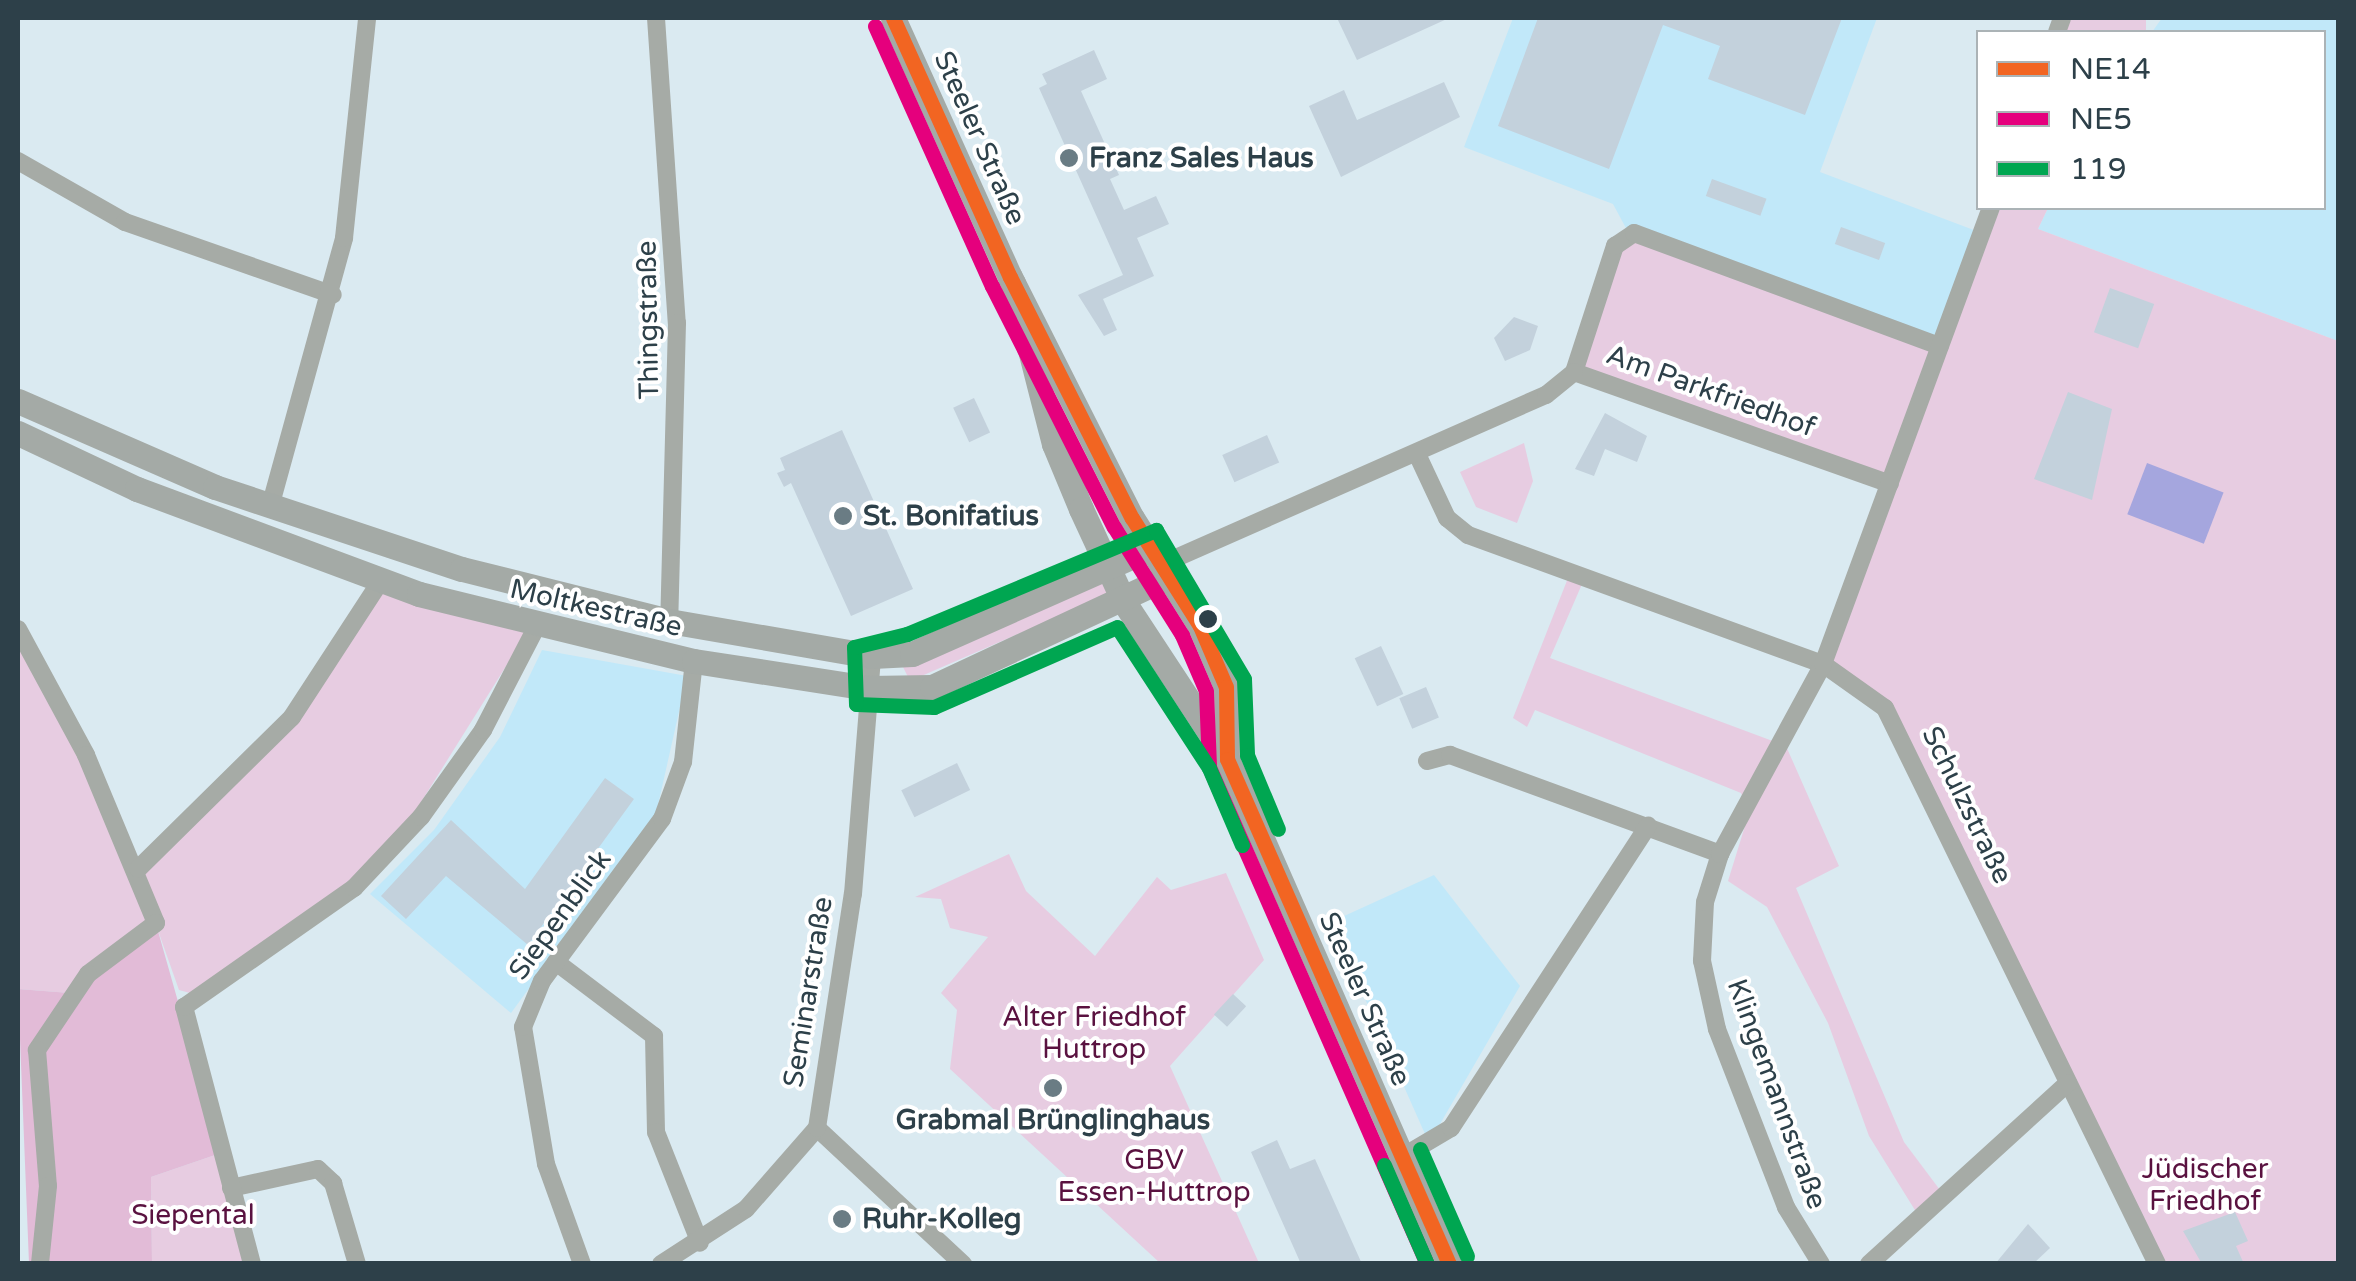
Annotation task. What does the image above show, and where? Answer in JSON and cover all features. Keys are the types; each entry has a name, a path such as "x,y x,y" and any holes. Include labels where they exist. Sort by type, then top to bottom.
{"street":[{"path":"270,507 333,295 367,18"},
{"name":"Thingstraße","path":"656,18 678,324 669,622"},
{"name":"Steeler Straße","path":"894,18 1013,283 1226,687 1227,759"},
{"path":"18,161 125,222 333,295"},
{"path":"1823,664 1991,210"},
{"name":"Am Parkfriedhof","path":"1890,484 1574,372 1615,246 1634,233 1940,346"},
{"name":"Steeler Straße","path":"1013,283 1054,444 1107,566 1124,602 1227,759 1448,1264"},
{"path":"1159,564 1546,395 1574,372"},
{"name":"Moltkestraße","path":"18,401 270,507 669,622 872,656 912,654 1107,566 1159,564"},
{"name":"Moltkestraße","path":"18,433 380,582 536,626 694,661 869,688 932,687 1124,602 1159,564"},
{"name":"Schulzstraße","path":"1418,454 1448,518 1468,535 1823,664 1868,690 1910,745 2157,1264"},
{"path":"138,869 244,774 380,582"},
{"path":"252,1264 184,1007 354,888 420,817 484,730 536,626"},
{"path":"18,629 138,869 156,923 88,974 37,1050 48,1186 40,1264"},
{"name":"Seminarstraße","path":"661,1264 700,1243 776,1181 817,1128 853,894 872,656"},
{"name":"Siepenblick","path":"582,1264 546,1164 523,1039 528,1006 662,818 683,762 694,661"},
{"name":"Klingemannstraße","path":"1821,1264 1786,1208 1705,986 1702,926 1720,854 1823,664"},
{"path":"1427,760 1450,755 1720,854"},
{"path":"1402,1156 1451,1128 1648,826"},
{"path":"556,962 654,1036 656,1132 700,1243"},
{"path":"1869,1264 2068,1083"},
{"path":"817,1128 962,1264"},
{"path":"231,1188 318,1169 332,1183 357,1264"}],"shaded area":[{"path":"1513,18 1877,18 1820,172 1979,232 1938,344 1627,230 1613,204 1464,147"},
{"path":"2162,18 2338,18 2338,341 2038,229 2047,210 2326,210 2326,30 2153,30"},
{"path":"542,650 687,676 656,814 511,1013 370,894 434,830 500,737"},
{"path":"1434,875 1520,986 1429,1143 1331,922"},
{"path":"156,924 221,1153 151,1177 152,1263 29,1263 18,989 70,993"}],"green space":[{"path":"2066,18 2146,18 2146,30 2066,30"},
{"name":"Jüdischer Friedhof","path":"1993,210 2047,210 2038,229 2338,341 2338,1263 2157,1263 1911,742 1825,663"},
{"path":"1624,238 1938,346 1892,480 1578,372"},
{"path":"1524,443 1533,481 1517,523 1476,507 1460,472"},
{"path":"1100,577 1108,595 910,681 903,667"},
{"path":"1568,578 1582,584 1550,658 1786,746 1839,866 1796,888 1904,1142 1943,1194 1918,1215 1869,1136 1828,1023 1767,907 1728,881 1749,813 1741,793 1535,710 1527,727 1513,718"},
{"path":"380,582 531,626 413,815 348,882 190,993 179,990 155,922 70,993 18,989 18,632 139,869 244,774"},
{"path":"1009,854 1026,891 1095,956 1157,877 1171,890 1226,873 1264,960 1170,1066 1259,1263 1160,1263 950,1069 957,1010 941,993 988,937 950,928 941,899 915,897"},
{"name":"Siepental","path":"221,1153 251,1263 152,1263 151,1177"}],"water":[{"path":"2147,463 2224,492 2204,544 2127,514"}],"building":[{"path":"1337,18 1449,18 1357,60"},
{"path":"1538,18 1842,18 1805,115 1708,79 1720,46 1663,25 1609,169 1498,126"},
{"name":"Franz Sales Haus","path":"1094,50 1107,79 1081,91 1119,175 1110,179 1124,210 1156,196 1169,224 1137,238 1154,276 1103,299 1117,330 1104,336 1078,295 1123,275 1039,88 1047,84 1042,74"},
{"path":"1444,82 1460,117 1341,177 1309,106 1344,90 1357,120"},
{"path":"1712,179 1767,199 1760,216 1706,196"},
{"path":"1841,227 1885,243 1879,260 1835,244"},
{"path":"2110,288 2154,304 2138,348 2094,332"},
{"path":"1514,317 1538,326 1530,350 1505,361 1494,338"},
{"path":"2068,392 2112,409 2092,500 2034,479"},
{"path":"974,398 990,432 969,442 953,408"},
{"path":"1605,413 1647,436 1637,462 1605,449 1594,476 1575,469"},
{"name":"St. Bonifatius","path":"842,430 913,589 851,616 791,483 784,487 777,473 785,470 780,458"},
{"path":"1267,435 1279,462 1234,482 1222,455"},
{"path":"1381,646 1403,694 1377,706 1355,658"},
{"path":"1426,687 1439,717 1412,729 1399,698"},
{"path":"957,763 970,790 914,817 901,790"},
{"path":"605,778 634,799 528,945 446,876 406,919 381,896 451,820 525,889"},
{"path":"1233,994 1246,1006 1227,1027 1214,1014"},
{"path":"1277,1140 1290,1169 1315,1159 1362,1264 1301,1264 1251,1152"},
{"path":"2235,1212 2248,1241 2236,1246 2244,1264 2202,1264 2183,1231"},
{"path":"2028,1224 2050,1248 2033,1264 1995,1264"}],"transit line":[{"name":"NE14","path":"893,18 1010,277 1132,518 1200,626 1226,687 1227,759 1449,1264"},
{"name":"NE5","path":"875,26 992,286 1114,527 1182,635 1206,691 1209,767 1427,1264"},
{"name":"119","path":"1242,845 1209,768 1117,627 934,707 856,704 854,647 907,634 1156,530 1244,679 1247,755 1278,829"},
{"name":"119","path":"1420,1149 1467,1256"},
{"name":"119","path":"1384,1165 1427,1264"}],"place":[{"name":"Franz Sales Haus","path":"1069,158"},
{"name":"St. Bonifatius","path":"843,516"},
{"name":"Grabmal Brünglinghaus","path":"1053,1088"},
{"name":"Ruhr-Kolleg","path":"842,1219"}],"park label":[{"name":"Alter Friedhof Huttrop","path":"1094,1033"},
{"name":"GBV Essen-Huttrop","path":"1154,1176"}]}
